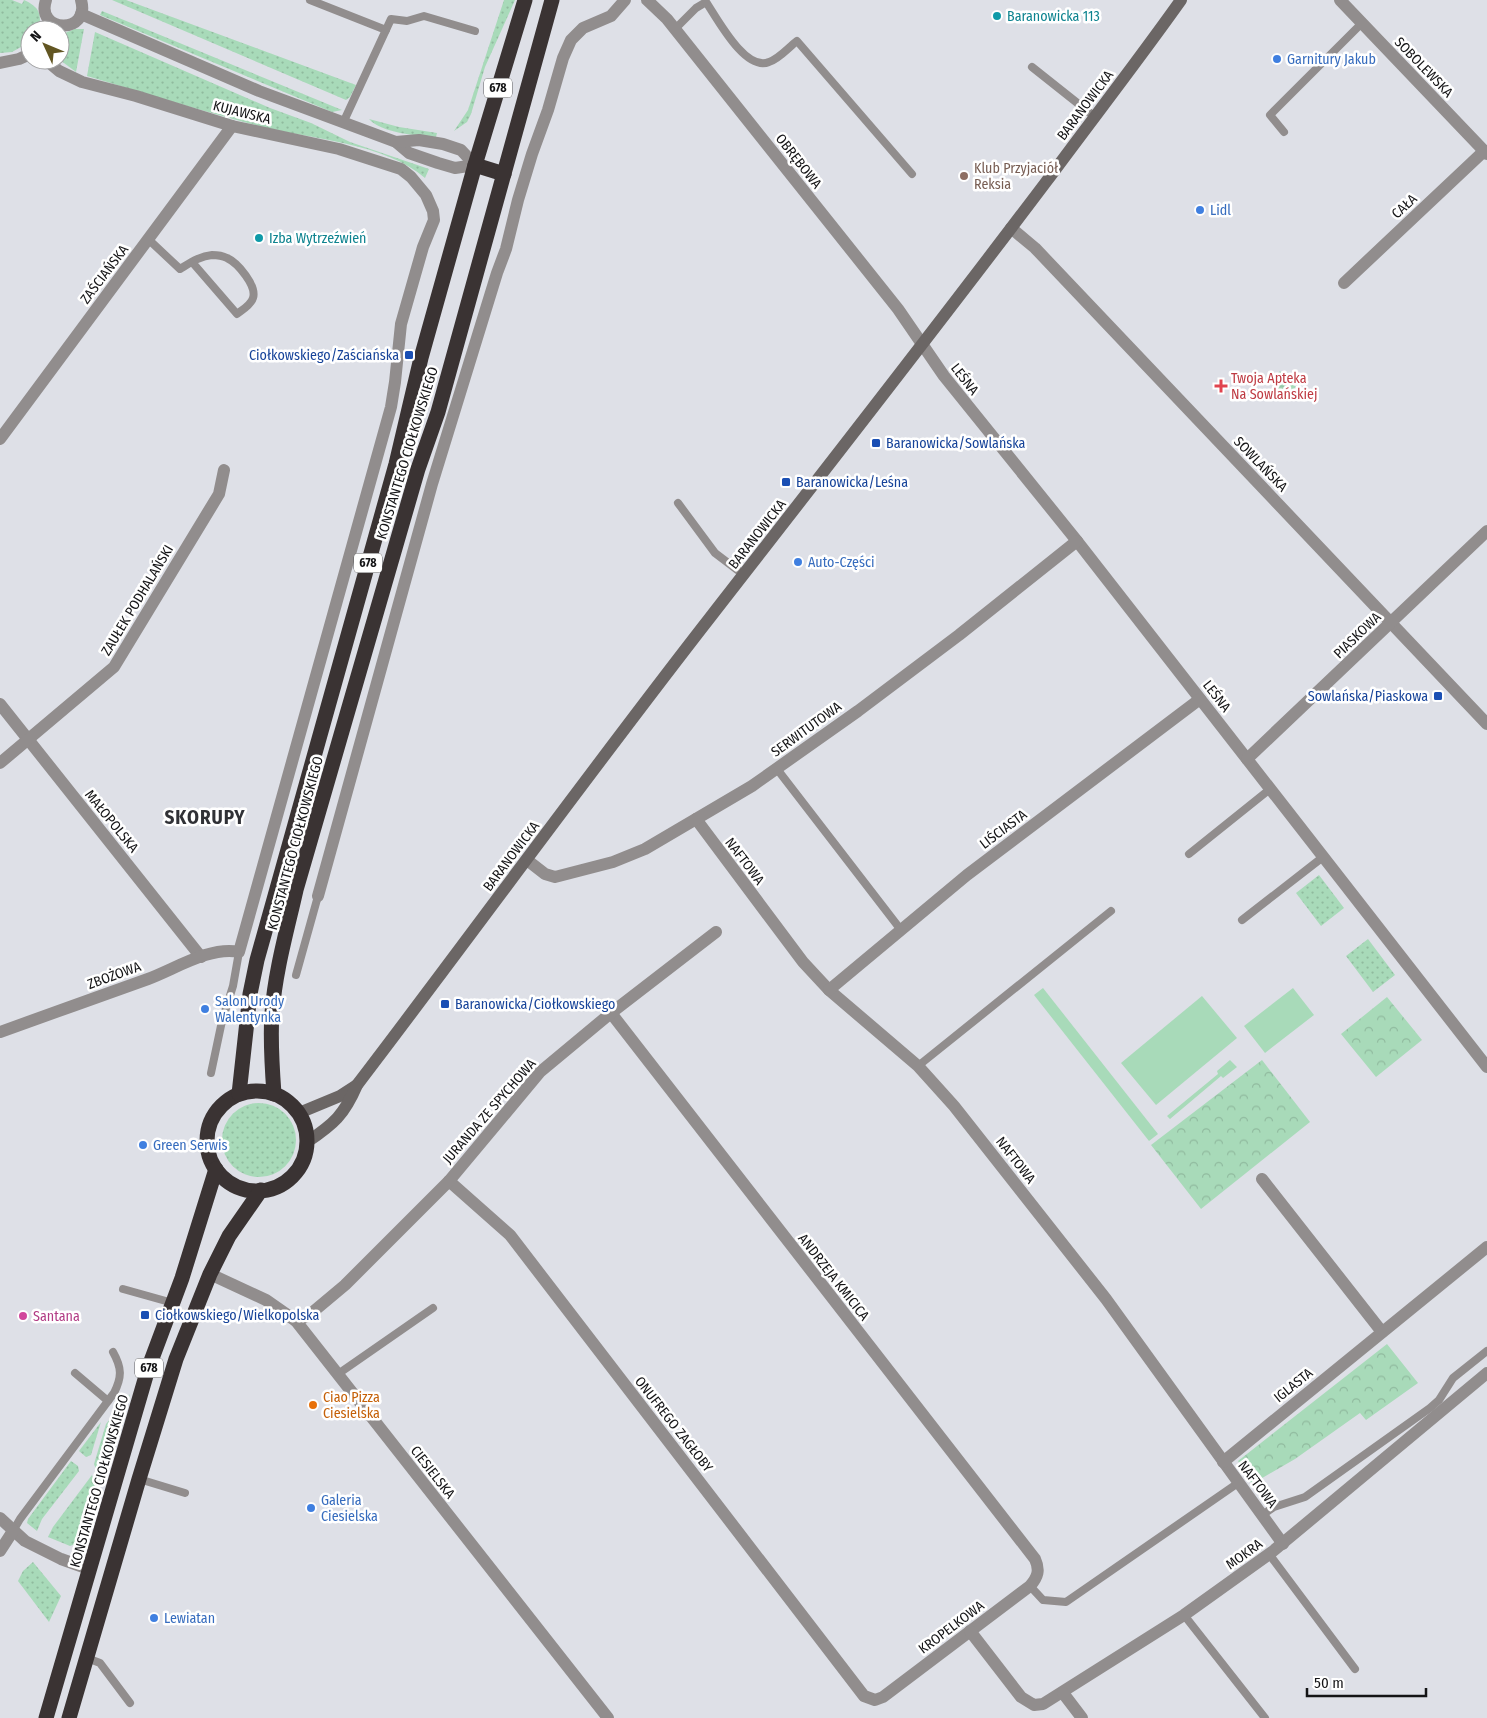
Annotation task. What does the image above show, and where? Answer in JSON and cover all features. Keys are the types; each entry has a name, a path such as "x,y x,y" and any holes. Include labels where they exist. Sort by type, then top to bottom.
{"highway":[{"name":"KONSTANTEGO CIOŁKOWSKIEGO","path":"239,1094 250,994 257,960 396,464 421,358 475,165 525,0"},
{"name":"KONSTANTEGO CIOŁKOWSKIEGO","path":"274,1094 270,1037 272,1012 296,890 418,469 438,412 552,0"},
{"path":"475,165 504,174"},
{"path":"262,1091 274,1094 284,1098 299,1113 306,1127 305,1157 298,1170 288,1180 275,1188 261,1190 244,1189 228,1182 216,1169 210,1157 207,1143 210,1123 226,1102 239,1094 262,1091"},
{"name":"KONSTANTEGO CIOŁKOWSKIEGO","path":"46,1718 148,1369 173,1303 216,1169"},
{"name":"678","path":"69,1718 176,1359 210,1274 229,1236 261,1190"}],"street":[{"path":"46,0 45,10 50,20"},
{"path":"70,24 74,23 81,14 83,8 81,0"},
{"path":"318,896 432,484 506,249 518,200 563,58 571,40 577,33 583,28 611,16 625,0"},
{"name":"OBRĘBOWA","path":"647,0 675,29 898,309 922,345"},
{"name":"BARANOWICKA","path":"307,1142 330,1126 348,1105 357,1085 744,575 1011,228 1180,0"},
{"name":"SOBOLEWSKA","path":"1340,0 1486,152"},
{"path":"81,14 259,91 396,142 409,153 455,168 475,165"},
{"path":"0,63 20,59"},
{"name":"KUJAWSKA","path":"59,70 82,82 136,96 232,126 340,149 380,161 401,169 419,185 434,211 434,220 423,247 401,324 391,407 239,952"},
{"name":"ZAŚCIAŃSKA","path":"3,430 232,126"},
{"path":"396,142 419,140 444,144 461,150 475,165"},
{"name":"CAŁA","path":"1344,282 1486,152"},
{"name":"SOWLAŃSKA","path":"1011,228 1035,248 1487,724"},
{"name":"LEŚNA","path":"922,345 944,376 1077,541 1487,1067"},
{"name":"ZAUŁEK PODHALAŃSKI","path":"0,763 114,667 219,494 224,470"},
{"name":"PIASKOWA","path":"1247,759 1487,531"},
{"name":"SERWITUTOWA","path":"527,860 545,874 555,877 621,859 645,849 776,769 858,711 959,635 1077,541"},
{"name":"LIŚCIASTA","path":"828,990 967,875 1200,699"},
{"name":"MAŁOPOLSKA","path":"0,704 201,957"},
{"name":"NAFTOWA","path":"696,819 803,962 828,990 918,1066 954,1106 1106,1298 1283,1544"},
{"name":"JURANDA ZE SPYCHOWA","path":"296,1321 308,1316 345,1285 449,1181 540,1072 611,1013 716,932"},
{"name":"ZBOŻOWA","path":"0,1032 151,978 201,957 225,951 239,952"},
{"name":"ANDRZEJA KMICICA","path":"611,1013 1035,1559 1038,1573 1030,1586"},
{"name":"BARANOWICKA","path":"299,1113 331,1100 357,1085"},
{"path":"1262,1179 1382,1332"},
{"name":"ONUFREGO ZAGŁOBY","path":"449,1181 510,1235 864,1696"},
{"name":"IGLASTA","path":"1223,1462 1487,1247"},
{"name":"CIESIELSKA","path":"210,1274 266,1300 296,1321 608,1718"},
{"name":"MOKRA","path":"970,1631 1021,1697 1034,1705 1043,1704 1184,1615 1283,1544 1487,1373"},
{"path":"0,1518 24,1541 61,1559 90,1569"},
{"path":"0,1551 14,1531"},
{"name":"KROPELKOWA","path":"864,1696 875,1700 883,1697 1030,1586"},
{"path":"1063,1693 1082,1718"}],"lane":[{"path":"310,0 386,30"},
{"path":"675,29 696,8 706,1 737,48 749,59 760,64 770,62 797,41 912,174"},
{"path":"343,123 390,19 407,21 424,16 475,31"},
{"path":"1284,132 1270,115 1362,23"},
{"path":"1032,67 1095,117"},
{"path":"148,239 180,269 192,262 202,257 212,255 228,258 235,263 252,286 253,298 250,304 237,314 192,262"},
{"path":"678,504 715,553 744,575"},
{"path":"776,769 901,930"},
{"path":"1189,854 1270,789"},
{"path":"1242,920 1323,856"},
{"path":"296,975 318,896"},
{"path":"918,1066 1111,911"},
{"path":"212,1073 222,1021 233,986 239,952"},
{"path":"122,1288 173,1303"},
{"path":"338,1374 433,1308"},
{"path":"1262,1515 1274,1507 1305,1498 1430,1408 1439,1400 1453,1378 1487,1351"},
{"path":"14,1531 120,1381 118,1364 113,1352"},
{"path":"75,1373 108,1400"},
{"path":"139,1479 185,1493"},
{"path":"1030,1586 1043,1600 1066,1602 1238,1483"},
{"path":"1269,1554 1355,1670"},
{"path":"1184,1615 1265,1718"},
{"path":"86,1658 100,1664 130,1703"}],"green space":[{"path":"0,0 12,0 22,4 24,0 33,5 40,15 40,20 20,20 20,48 12,52 0,53"},
{"path":"112,0 126,0 356,85 350,97 346,100"},
{"path":"504,0 515,0 485,67 471,114 467,122 454,131 468,110"},
{"path":"102,11 342,110 332,112 100,15"},
{"path":"84,29 76,72 70,68 70,31"},
{"path":"95,32 270,108 311,123 350,142 429,169 425,178 408,166 368,150 259,126 87,76"},
{"path":"369,119 399,127 437,133 436,137 400,133 382,128"},
{"path":"1280,371 1296,387 1286,396 1271,380"},
{"path":"1319,875 1344,908 1321,926 1296,893"},
{"path":"1368,939 1395,975 1373,992 1346,956"},
{"path":"1043,988 1158,1134 1149,1141 1034,995"},
{"path":"1293,988 1314,1015 1265,1053 1244,1026"},
{"path":"1202,996 1237,1038 1156,1105 1121,1063"},
{"path":"1387,997 1422,1040 1376,1077 1341,1034"},
{"path":"1230,1060 1237,1067 1223,1078 1221,1076 1170,1119 1167,1116 1218,1074 1217,1071"},
{"path":"1262,1060 1310,1122 1201,1209 1151,1145"},
{"path":"259,1103 273,1106 285,1114 293,1126 296,1140 293,1154 285,1166 273,1174 259,1177 245,1174 233,1166 225,1154 222,1140 225,1126 233,1114 245,1106"},
{"path":"1387,1344 1418,1383 1366,1420 1360,1413 1295,1459 1252,1484 1238,1461"},
{"path":"130,1394 102,1485 94,1464 106,1424"},
{"path":"101,1422 91,1455 86,1457 79,1451"},
{"path":"71,1461 78,1466 79,1471 42,1519 37,1531 27,1523 28,1519"},
{"path":"92,1475 97,1494 81,1539 78,1543 70,1546 48,1537 53,1527"},
{"path":"33,1562 61,1596 49,1622 18,1581 23,1571"}],"place":[{"name":"Baranowicka 113","path":"997,16"},
{"name":"Garnitury Jakub","path":"1277,59"},
{"name":"Klub Przyjaciół Reksia","path":"964,176"},
{"name":"Lidl","path":"1200,210"},
{"name":"Izba Wytrzeźwień","path":"259,238"},
{"name":"Ciołkowskiego/Zaściańska","path":"409,355"},
{"name":"Twoja Apteka Na Sowlańskiej","path":"1221,386"},
{"name":"Baranowicka/Sowlańska","path":"876,443"},
{"name":"Baranowicka/Leśna","path":"786,482"},
{"name":"Auto-Części","path":"798,562"},
{"name":"Sowlańska/Piaskowa","path":"1438,696"},
{"name":"Baranowicka/Ciołkowskiego","path":"445,1004"},
{"name":"Salon Urody Walentynka","path":"205,1009"},
{"name":"Green Serwis","path":"143,1145"},
{"name":"Ciołkowskiego/Wielkopolska","path":"145,1315"},
{"name":"Santana","path":"23,1316"},
{"name":"Ciao Pizza Ciesielska","path":"313,1405"},
{"name":"Galeria Ciesielska","path":"311,1508"},
{"name":"Lewiatan","path":"154,1618"}],"district":[{"name":"SKORUPY","path":"205,817"}]}
